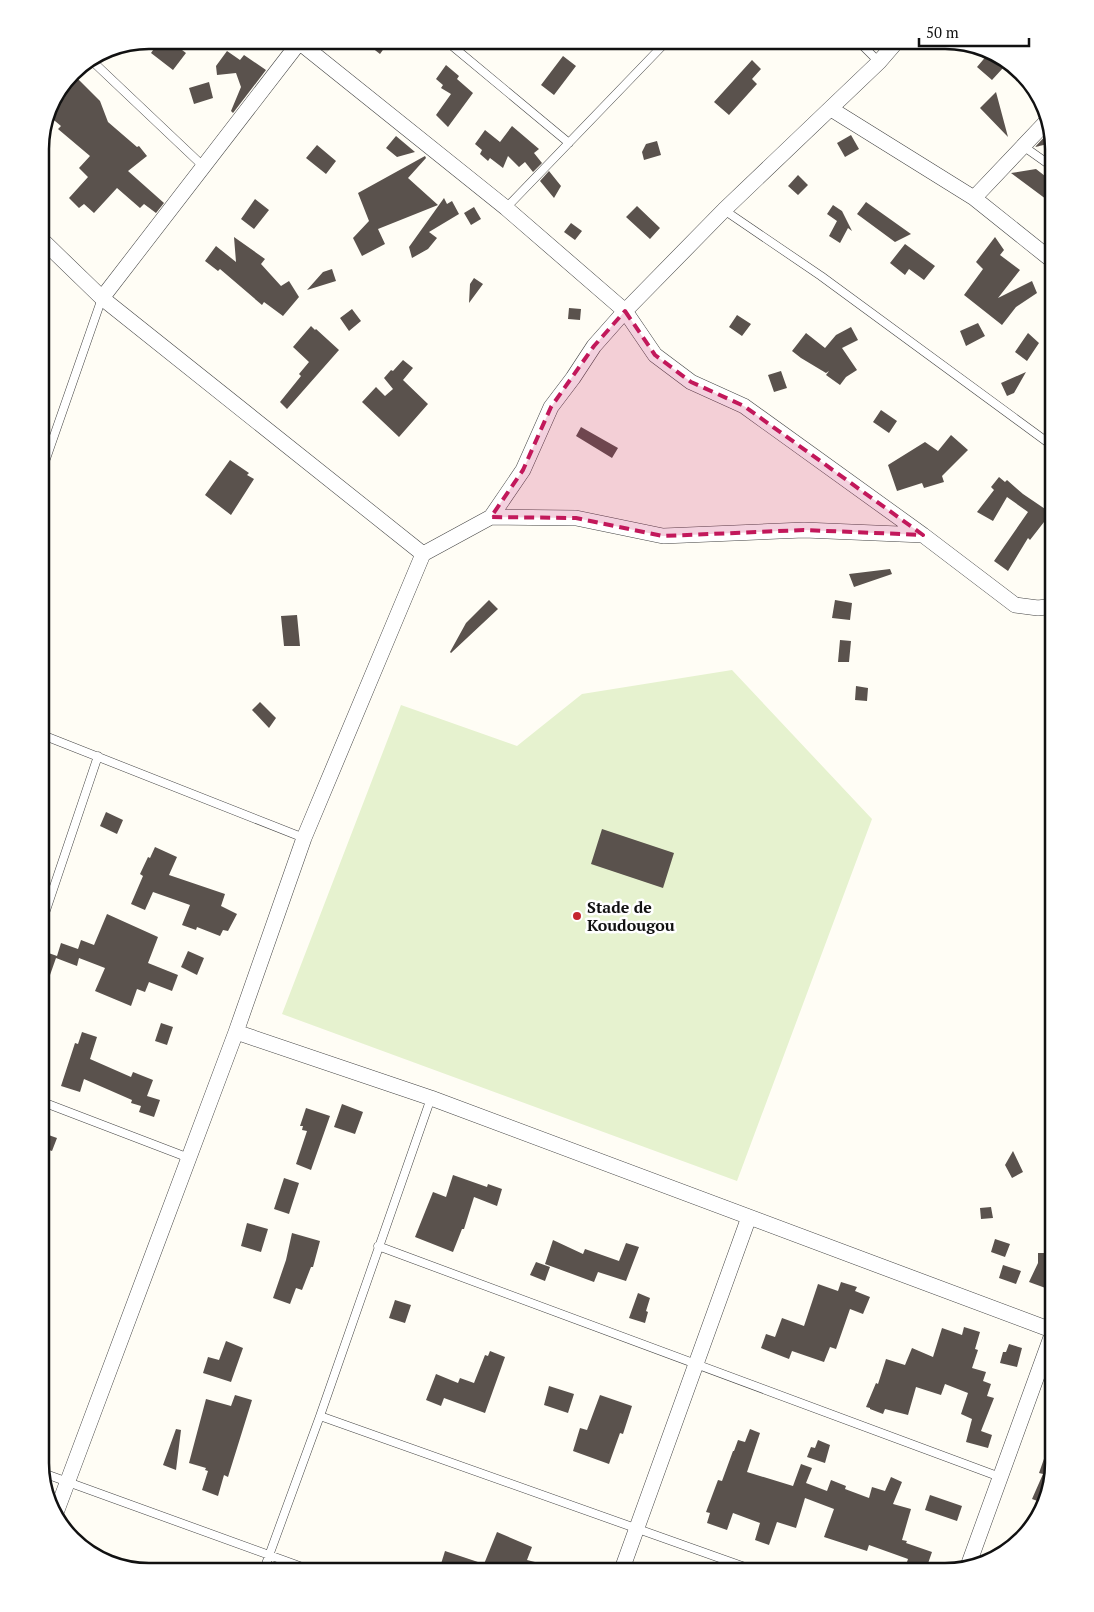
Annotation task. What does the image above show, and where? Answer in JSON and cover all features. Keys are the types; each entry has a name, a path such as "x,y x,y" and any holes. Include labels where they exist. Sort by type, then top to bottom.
{"street":[{"path":"102,298 294,49"},
{"path":"310,49 506,208 625,311 654,355 692,382 744,406 923,535 1015,605 1045,607"},
{"path":"58,1507 236,1032 304,838 423,554 491,517 522,470 551,407 594,346 625,311 724,210 831,110 890,49"},
{"path":"831,110 974,198 1045,255"},
{"path":"974,198 1042,126"},
{"path":"49,247 102,298 423,554"},
{"path":"491,517 576,518 663,536 804,530 923,535"},
{"path":"236,1032 431,1098 1045,1327"},
{"path":"624,1563 749,1217"},
{"path":"970,1560 1045,1354"}],"lane":[{"path":"455,49 569,143"},
{"path":"506,208 657,49"},
{"path":"866,49 879,62"},
{"path":"95,65 203,166"},
{"path":"1022,146 1045,162"},
{"path":"724,210 821,276 1045,440"},
{"path":"49,450 102,298"},
{"path":"49,737 304,838"},
{"path":"49,901 98,756"},
{"path":"266,1563 320,1416 431,1098"},
{"path":"49,1104 189,1158"},
{"path":"378,1246 1000,1477"},
{"path":"320,1416 733,1563"},
{"path":"50,1476 291,1563"}],"highlighted area":[{"path":"625,311 655,355 691,382 744,406 923,535 804,530 663,536 576,518 491,517 523,470 551,407 594,346"}],"green space":[{"name":"Stade de Koudougou","path":"732,670 872,819 737,1181 282,1014 401,705 517,746 582,694"}],"building":[{"path":"154,49 181,49 186,53 173,70 151,53"},
{"path":"374,49 384,49 380,54"},
{"path":"227,51 240,60 244,55 266,70 233,113 231,111 241,87 236,73 217,75 216,66"},
{"path":"563,56 576,66 554,95 541,85"},
{"path":"985,57 1003,68 992,80 977,67"},
{"path":"752,60 761,69 752,79 757,84 729,115 714,102"},
{"path":"446,65 459,76 457,79 473,93 448,127 436,115 451,94 441,88 443,85 436,79"},
{"path":"78,79 100,101 108,122 137,147 139,146 147,156 128,171 164,203 156,213 144,204 140,208 117,188 94,213 84,204 79,208 69,198 88,177 79,168 90,156 58,129 61,126 53,119 56,110 69,88"},
{"path":"209,82 213,98 194,104 189,88"},
{"path":"996,92 1008,137 980,108"},
{"path":"512,126 539,149 534,153 542,163 533,172 525,162 519,167 508,156 503,168 490,158 488,161 480,154 482,150 475,144 485,130 500,142"},
{"path":"851,135 859,149 845,157 837,143"},
{"path":"396,136 415,152 397,157 386,148"},
{"path":"1044,137 1045,145 1035,147"},
{"path":"657,141 661,155 644,160 642,152 646,144"},
{"path":"317,145 336,161 326,174 306,158"},
{"path":"425,156 426,158 408,178 438,205 378,229 385,244 362,256 353,238 369,221 358,193"},
{"path":"1036,169 1045,176 1045,198 1011,173"},
{"path":"549,171 561,186 554,198 540,181"},
{"path":"798,175 808,185 798,195 788,186"},
{"path":"444,198 447,204 452,201 459,214 429,232 437,238 428,249 412,258 409,247"},
{"path":"255,199 269,210 254,229 241,219"},
{"path":"866,202 911,234 895,242 857,214"},
{"path":"833,205 842,211 852,231 848,228 840,243 829,236 837,221 827,214"},
{"path":"637,206 660,228 650,239 626,217"},
{"path":"474,207 481,219 471,225 464,213"},
{"path":"571,223 582,231 575,240 564,232"},
{"path":"234,237 265,259 261,264 281,286 289,281 299,297 283,316 264,302 262,305 220,269 218,271 205,261 216,246 236,262"},
{"path":"995,237 1004,250 1000,255 1020,270 998,298 1032,281 1037,293 1016,307 1002,325 964,295 983,269 976,262"},
{"path":"905,244 935,266 924,280 909,269 905,275 890,263"},
{"path":"332,269 336,281 307,290 323,272"},
{"path":"474,278 483,284 469,303 470,284"},
{"path":"569,308 581,309 580,320 568,319"},
{"path":"352,309 361,321 349,331 340,318"},
{"path":"737,315 751,324 742,336 729,327"},
{"path":"978,323 985,336 966,346 960,331"},
{"path":"311,326 339,350 287,409 280,402 301,376 299,374 309,362 293,347"},
{"path":"851,327 858,340 842,348 857,370 846,377 840,385 826,375 829,371 826,373 792,351 806,333 825,348 836,335"},
{"path":"1028,333 1039,343 1027,361 1015,352"},
{"path":"403,360 413,368 403,380 428,404 399,437 362,402 376,387 385,396 393,389 384,378"},
{"path":"781,371 787,388 774,392 768,375"},
{"path":"1026,372 1014,393 1007,396 1001,383"},
{"path":"881,410 897,421 889,433 873,422"},
{"path":"581,427 618,448 612,458 576,436"},
{"path":"951,435 968,450 942,476 944,482 924,488 922,483 897,491 888,465 925,442 938,451"},
{"path":"230,460 249,473 247,475 254,479 231,515 205,495"},
{"path":"999,477 1005,482 1007,480 1045,509 1045,521 1030,540 1028,538 1008,571 994,561 1028,512 1007,497 993,521 977,512 994,490 991,487"},
{"path":"890,569 892,574 854,587 849,574"},
{"path":"489,600 498,609 451,653 466,623"},
{"path":"835,600 852,603 850,620 832,618"},
{"path":"297,615 300,646 284,646 281,616"},
{"path":"840,640 851,641 849,662 838,662"},
{"path":"856,686 868,688 867,701 855,700"},
{"path":"260,702 276,718 269,728 252,710"},
{"path":"106,812 123,820 117,834 100,826"},
{"path":"602,829 674,853 663,888 591,864"},
{"path":"155,847 177,857 169,875 225,894 221,906 237,914 228,931 223,930 220,936 197,927 196,930 182,925 190,905 153,892 145,910 131,904 143,876 140,874"},
{"path":"107,914 158,937 148,963 178,975 172,991 149,982 145,992 137,989 131,1006 95,991 105,968 79,958 77,966 56,958 49,975 49,953 57,956 61,943 78,949 81,940 94,945"},
{"path":"188,951 204,958 197,975 181,967"},
{"path":"161,1023 173,1027 167,1045 155,1041"},
{"path":"82,1032 97,1037 90,1059 131,1077 133,1072 153,1080 147,1096 160,1100 154,1117 139,1112 141,1106 131,1103 132,1100 84,1079 80,1092 61,1086 75,1043 78,1044"},
{"path":"342,1104 363,1112 355,1134 334,1127"},
{"path":"306,1108 330,1116 311,1170 296,1164 307,1131 302,1130 303,1126 300,1126"},
{"path":"49,1135 57,1138 52,1151 49,1150"},
{"path":"1013,1151 1023,1172 1012,1178 1005,1165"},
{"path":"453,1175 487,1187 488,1184 502,1189 497,1206 474,1197 464,1229 462,1229 453,1252 415,1237 433,1192 446,1197"},
{"path":"284,1178 299,1183 289,1214 274,1209"},
{"path":"991,1207 993,1218 981,1219 980,1208"},
{"path":"247,1223 268,1229 261,1252 241,1246"},
{"path":"292,1233 320,1241 313,1267 311,1267 302,1290 296,1288 290,1304 273,1298 286,1260"},
{"path":"995,1239 1010,1244 1005,1257 991,1252"},
{"path":"553,1240 583,1254 585,1249 619,1261 626,1243 639,1247 626,1281 598,1272 594,1282 545,1264"},
{"path":"1038,1253 1045,1253 1045,1288 1029,1282 1038,1263"},
{"path":"536,1262 550,1267 545,1281 530,1275"},
{"path":"1003,1265 1021,1271 1016,1284 999,1278"},
{"path":"841,1282 857,1287 855,1291 870,1297 863,1314 850,1309 836,1349 830,1347 824,1362 792,1351 789,1359 761,1348 766,1334 775,1337 782,1318 804,1326 818,1284 838,1291"},
{"path":"638,1293 650,1298 645,1323 629,1318"},
{"path":"395,1300 411,1305 405,1323 389,1318"},
{"path":"964,1327 980,1332 975,1349 978,1350 972,1368 986,1372 983,1381 991,1384 987,1396 994,1398 981,1431 992,1435 988,1448 966,1442 972,1419 961,1414 968,1393 945,1384 941,1395 916,1387 908,1415 885,1409 883,1414 866,1407 876,1383 878,1384 886,1359 905,1365 912,1348 933,1357 942,1328 962,1335"},
{"path":"226,1341 243,1348 231,1382 203,1373 208,1357 219,1360"},
{"path":"1009,1344 1022,1348 1017,1367 1000,1363 1003,1352 1006,1352"},
{"path":"490,1351 505,1357 485,1413 444,1398 441,1406 426,1400 436,1374 458,1383 460,1378 474,1383 485,1355 488,1356"},
{"path":"549,1386 574,1394 568,1413 544,1405"},
{"path":"235,1395 252,1400 228,1477 224,1475 218,1496 202,1490 208,1471 205,1470 206,1468 189,1463 206,1399 231,1406"},
{"path":"600,1395 632,1406 623,1434 620,1433 609,1464 573,1451 580,1428 587,1430"},
{"path":"176,1429 181,1430 176,1470 163,1465"},
{"path":"750,1429 760,1433 747,1472 793,1486 801,1464 812,1468 806,1483 827,1491 831,1480 846,1486 845,1489 869,1498 872,1487 885,1491 891,1477 902,1482 893,1504 911,1509 902,1540 932,1552 928,1563 911,1563 907,1562 908,1559 869,1545 867,1551 824,1537 834,1509 805,1498 796,1528 777,1522 769,1545 755,1540 760,1523 733,1513 727,1530 707,1523 710,1513 706,1512 718,1480 722,1481 738,1440 745,1442"},
{"path":"818,1440 830,1445 825,1463 807,1457 811,1447 815,1448"},
{"path":"1045,1456 1044,1477 1038,1501 1032,1499 1043,1474 1039,1473"},
{"path":"930,1495 962,1506 957,1521 925,1510"},
{"path":"497,1532 532,1547 527,1560 539,1563 484,1563"},
{"path":"445,1551 481,1563 441,1563"}],"place":[{"name":"Stade de Koudougou","path":"577,916"}]}
